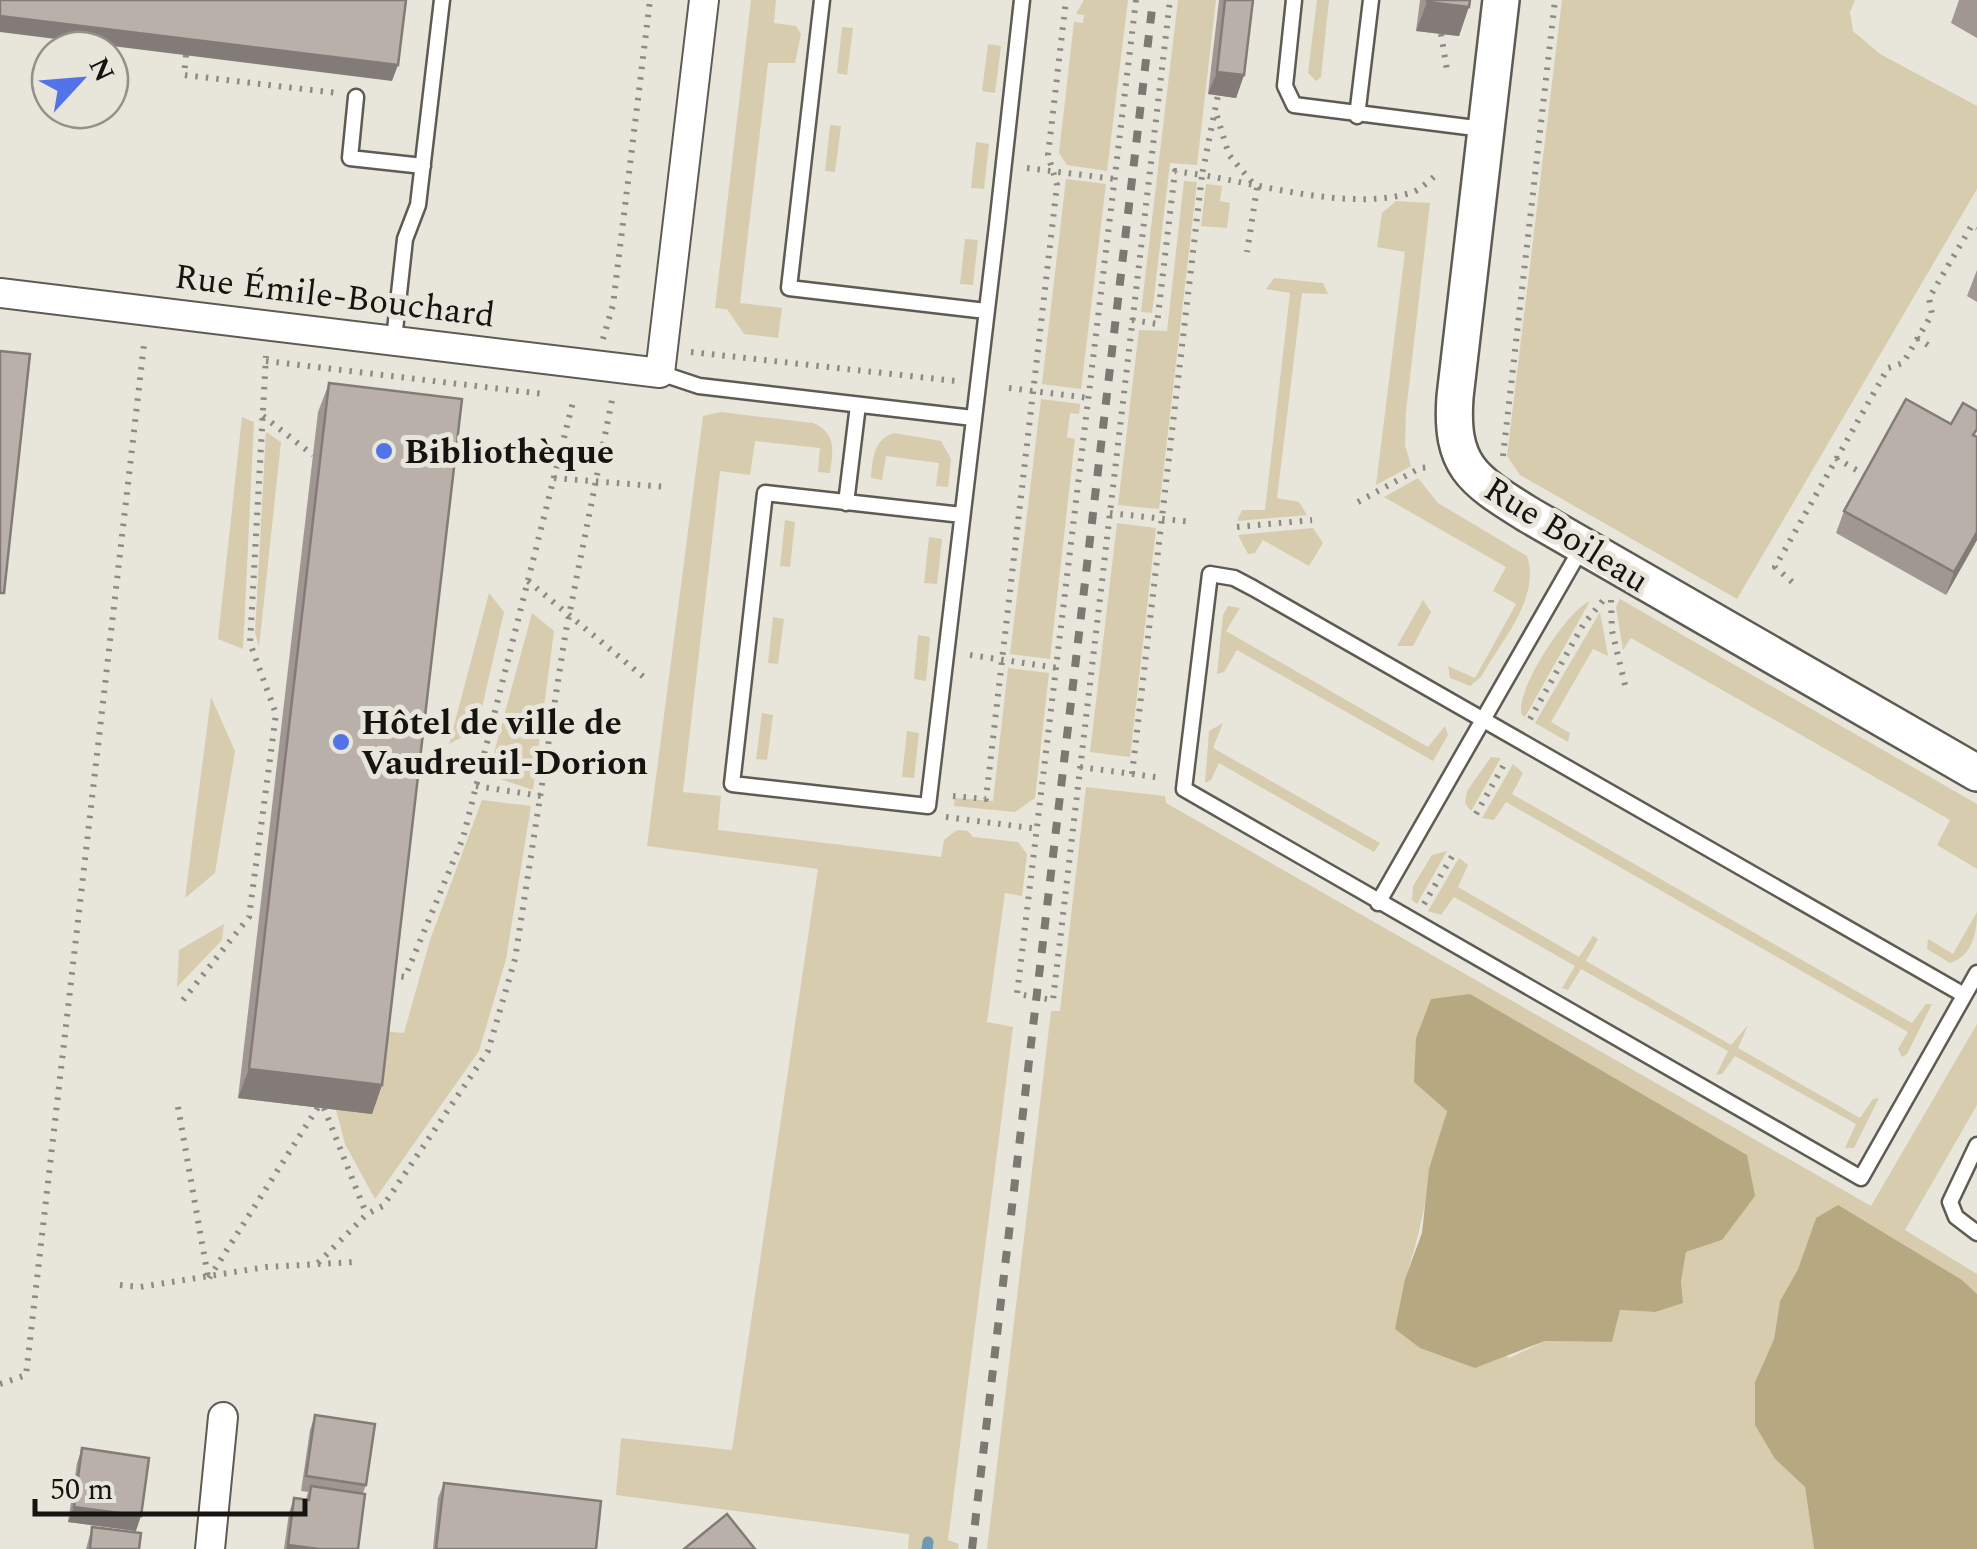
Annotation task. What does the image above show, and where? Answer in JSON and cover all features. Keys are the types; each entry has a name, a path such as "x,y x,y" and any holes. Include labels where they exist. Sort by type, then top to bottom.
{"street":[{"path":"660,373 704,0"},
{"name":"Rue Boileau","path":"1501,0 1455,397 1455,446 1463,465 1479,481 1582,547 1977,773"},
{"name":"Rue Émile-Bouchard","path":"0,293 660,373"},
{"path":"210,1549 223,1418"}],"lane":[{"path":"394,339 405,239 418,205 442,0"},
{"path":"822,0 790,288 986,311"},
{"path":"962,515 765,493 732,784 928,806 974,418 1022,0"},
{"path":"1294,0 1286,72 1289,98 1304,110 1486,130"},
{"path":"1357,116 1371,0"},
{"path":"348,95 350,158 422,166"},
{"name":"Rue Émile-Bouchard","path":"660,373 699,386 974,418"},
{"path":"846,503 858,405"},
{"path":"1378,902 1582,547"},
{"path":"1964,996 1239,580 1210,574 1184,789 1861,1178 1964,996 1977,973"},
{"path":"1977,1144 1950,1202 1956,1218 1977,1234"}],"path":[{"path":"607,315 614,304 650,0"},
{"path":"986,799 1058,185 1048,154 1066,0"},
{"path":"1136,0 1017,994 1054,1000 1170,0"},
{"name":"Rue Boileau","path":"1502,460 1555,0"},
{"path":"1441,34 1447,70"},
{"path":"186,55 184,74 348,95"},
{"path":"1132,774 1202,175 1218,95 1217,121 1225,147 1257,188"},
{"path":"1024,167 1115,179"},
{"path":"1132,320 1157,324 1175,171 1257,188 1384,199 1412,193 1436,175"},
{"path":"1247,252 1257,188"},
{"path":"1792,582 1775,567 1888,368 1903,363 1932,314 1929,298 1972,224 1977,228"},
{"path":"183,1000 249,916 276,714 250,643 269,324"},
{"path":"1917,338 1931,347"},
{"path":"0,1384 26,1375 144,344"},
{"path":"704,350 951,381"},
{"path":"266,361 612,400 569,615 515,959 488,1051 384,1206 366,1214 318,1264"},
{"path":"1009,388 1089,398"},
{"path":"388,975 405,977 463,838 574,398"},
{"path":"262,416 313,456"},
{"path":"1836,458 1867,476"},
{"path":"1358,502 1420,468"},
{"path":"554,478 667,487"},
{"path":"1110,513 1192,522"},
{"path":"1237,527 1312,520"},
{"path":"528,581 646,679"},
{"path":"1530,720 1583,625 1611,594 1612,631 1626,689"},
{"path":"967,655 1058,668"},
{"path":"1476,814 1506,760"},
{"path":"1080,767 1164,778"},
{"path":"476,786 541,796"},
{"path":"946,818 1038,829"},
{"path":"1422,908 1454,853"},
{"path":"178,1107 209,1278"},
{"path":"209,1278 321,1108 366,1214"},
{"path":"120,1285 140,1287 355,1262"}],"shaded area":[{"path":"751,0 776,0 774,23 796,26 801,34 795,63 768,63 740,303 782,308 778,338 744,334 727,309 715,308"},
{"path":"1084,0 1128,0 1107,171 1067,165 1059,153 1074,22 1083,23 1084,15 1076,14"},
{"path":"1178,0 1216,0 1197,165 1170,163 1152,313 1141,312"},
{"path":"1317,0 1329,0 1321,77 1316,81 1308,73"},
{"path":"1562,0 1855,0 1850,12 1853,31 1880,54 1977,106 1977,189 1737,599 1520,475 1507,456"},
{"path":"842,27 853,28 847,75 837,73"},
{"path":"988,44 1001,46 995,93 982,91"},
{"path":"830,125 841,126 835,172 825,171"},
{"path":"976,142 989,144 984,189 971,188"},
{"path":"1066,179 1106,184 1081,389 1042,384"},
{"path":"1184,181 1197,182 1159,509 1118,505 1139,330 1167,331"},
{"path":"1206,184 1222,186 1220,201 1230,203 1227,228 1201,226"},
{"path":"1396,201 1430,203 1406,412 1405,445 1411,466 1376,485 1405,252 1377,247 1382,213"},
{"path":"965,239 978,240 973,285 960,284"},
{"path":"1274,278 1323,283 1328,294 1302,293 1277,498 1299,502 1307,515 1237,521 1242,510 1265,510 1290,293 1266,289"},
{"path":"1041,399 1080,404 1079,414 1070,413 1067,437 1075,439 1050,659 1010,654"},
{"path":"721,412 813,423 830,437 832,457 830,473 818,472 820,448 755,441 750,475 720,471 683,792 721,796 718,830 941,857 944,840 957,830 968,831 973,837 1018,842 1027,854 1022,896 1005,893 987,1022 1013,1027 948,1540 959,1544 958,1549 908,1549 909,1534 616,1495 621,1438 732,1450 818,869 647,846 703,416"},
{"path":"242,417 254,422 243,649 218,639"},
{"path":"266,432 281,442 259,647 255,633"},
{"path":"894,433 941,441 951,459 948,487 936,486 939,463 886,456 882,480 871,478 878,445"},
{"path":"1418,478 1438,503 1527,556 1529,588 1517,619 1481,677 1470,686 1450,678 1448,666 1475,678 1516,604 1493,591 1506,567 1384,497"},
{"path":"785,520 795,522 790,567 780,566"},
{"path":"1117,523 1156,528 1130,757 1090,752"},
{"path":"1313,528 1323,543 1309,566 1263,540 1255,553 1248,554 1238,535"},
{"path":"929,537 942,539 937,584 924,583"},
{"path":"489,593 504,612 477,729 449,744"},
{"path":"1620,599 1977,804 1977,869 1937,845 1950,820 1631,638 1623,650 1616,607"},
{"path":"1423,600 1431,612 1413,646 1397,646"},
{"path":"1590,601 1525,717 1521,704 1533,672 1568,620"},
{"path":"1228,606 1240,608 1226,631 1428,747 1445,726 1448,735 1433,761 1237,650 1224,672 1217,674 1223,615"},
{"path":"1600,612 1608,656 1593,649 1551,722 1570,733 1568,742 1535,723"},
{"path":"532,613 554,631 533,790 488,775"},
{"path":"773,617 784,619 778,664 768,663"},
{"path":"918,635 930,637 926,681 914,679"},
{"path":"1008,668 1049,673 1035,798 1015,812 954,806 955,798 993,801"},
{"path":"211,697 235,751 215,873 185,898"},
{"path":"762,713 773,715 767,760 756,759"},
{"path":"1223,723 1213,748 1380,843 1374,852 1219,763 1211,780 1205,783 1209,731"},
{"path":"907,731 919,733 914,778 902,777"},
{"path":"1491,757 1501,758 1471,811 1465,803 1467,791"},
{"path":"1513,764 1523,773 1512,794 1912,1023 1926,1004 1932,1004 1907,1054 1902,1057 1898,1049 1908,1032 1506,802 1494,820 1482,818"},
{"path":"1086,787 1165,796 1166,803 1871,1206 1977,1024 1977,1105 1905,1230 1977,1274 1977,1294 1962,1280 1816,1218 1798,1269 1780,1301 1774,1339 1755,1382 1775,1459 1805,1487 1814,1549 987,1549 1051,1011 1060,1011","holes":["1627,1087 1747,1155 1722,1240 1686,1252 1681,1282 1655,1312 1620,1310 1612,1342 1545,1341 1509,1358 1405,1279 1447,1110"]},
{"path":"482,800 531,806 506,959 479,1051 375,1199 345,1144 336,1110 372,1113 382,1031 404,1033 430,940"},
{"path":"1447,851 1417,904 1412,900 1413,886 1432,855"},
{"path":"1459,858 1468,865 1458,887 1579,957 1593,936 1598,939 1586,961 1731,1045 1748,1025 1738,1048 1860,1118 1873,1099 1879,1098 1854,1148 1845,1148 1856,1124 1735,1056 1722,1074 1716,1075 1728,1051 1581,969 1568,990 1562,988 1575,966 1454,897 1441,915 1428,911"},
{"path":"1977,912 1972,943 1964,955 1950,963 1927,949 1928,939 1953,954"},
{"path":"224,924 222,940 177,987 179,950"},
{"path":"1470,994 1747,1155 1755,1196 1722,1240 1686,1252 1681,1282 1683,1303 1655,1312 1620,1310 1612,1342 1545,1341 1475,1368 1420,1348 1395,1329 1405,1279 1422,1233 1429,1169 1447,1111 1414,1082 1416,1038 1431,999"},
{"path":"1838,1205 1962,1280 1977,1294 1977,1549 1814,1549 1805,1487 1775,1459 1755,1425 1755,1382 1774,1339 1780,1301 1798,1269 1816,1218"}],"building":[{"path":"0,0 406,0 398,65 0,16"},
{"path":"1225,0 1253,0 1244,75 1217,72"},
{"path":"1427,0 1470,0 1469,7"},
{"path":"0,351 30,354 4,593 0,593"},
{"path":"329,383 462,399 382,1085 249,1069"},
{"path":"1906,399 1951,424 1963,403 1977,411 1973,435 1977,437 1977,532 1954,572 1844,511"},
{"path":"315,1415 375,1424 366,1485 306,1476"},
{"path":"82,1448 149,1458 141,1516 74,1507"},
{"path":"444,1483 601,1501 596,1549 436,1549"},
{"path":"311,1486 365,1494 358,1549 288,1545 294,1498 309,1500"},
{"path":"727,1514 755,1549 684,1549"},
{"path":"92,1527 141,1533 139,1549 90,1549"}],"waterway":[{"path":"927,1549 928,1542"}],"railway":[{"path":"972,1549 1153,0"}],"place":[{"name":"Bibliothèque","path":"384,451"},
{"name":"Hôtel de ville de Vaudreuil-Dorion","path":"341,742"}]}
